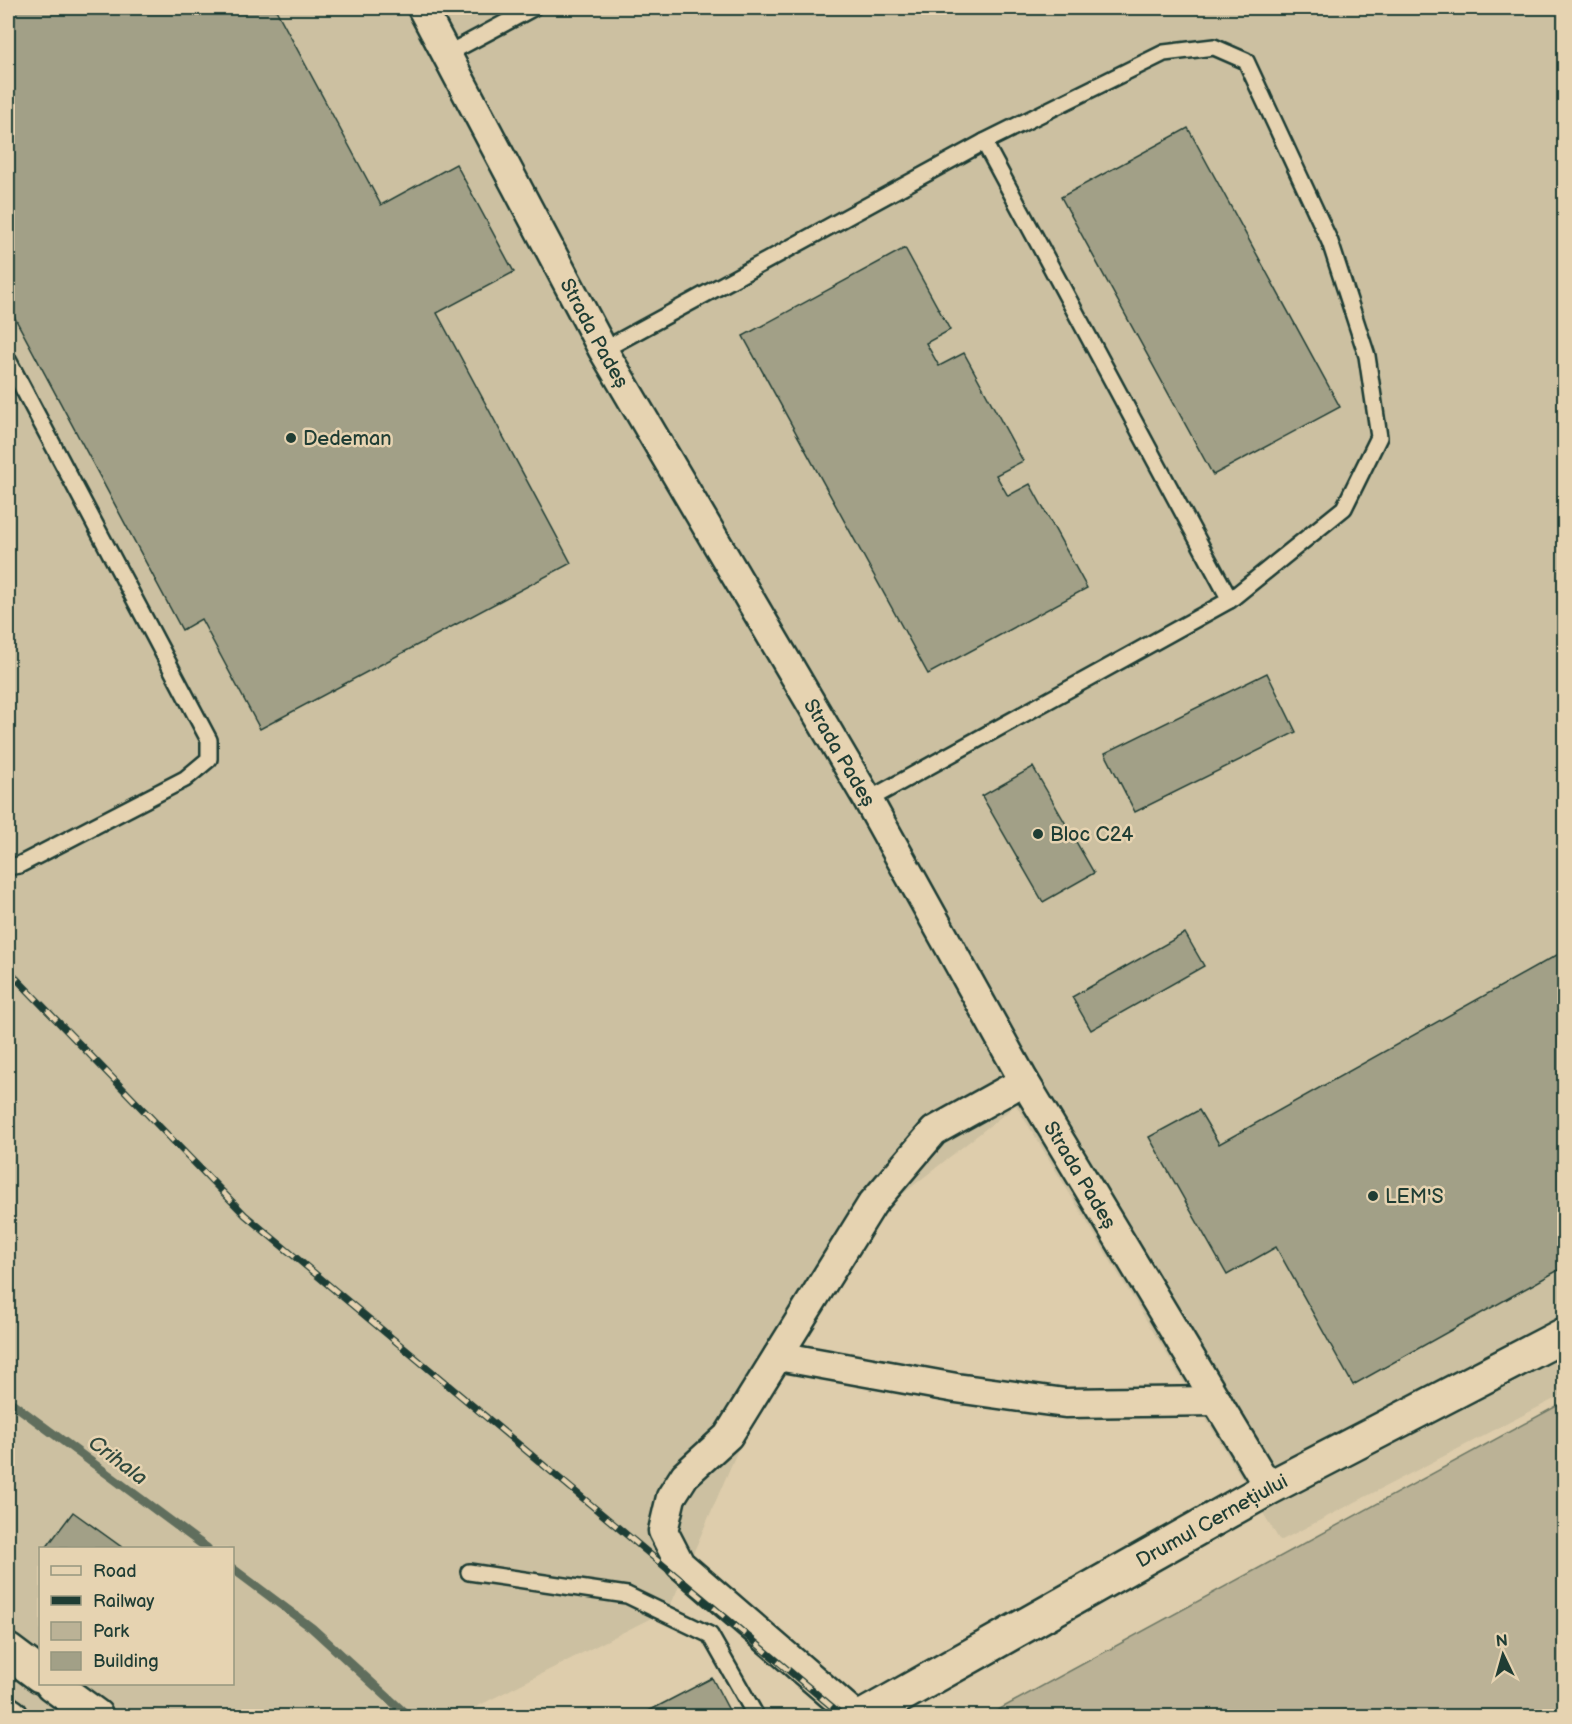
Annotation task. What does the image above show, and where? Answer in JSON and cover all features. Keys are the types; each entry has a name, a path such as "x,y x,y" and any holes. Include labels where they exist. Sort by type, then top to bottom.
{"main road":[{"name":"Drumul Cernețiului","path":"864,1716 1269,1488 1564,1335"},
{"path":"8,1651 39,1674"},
{"path":"55,1685 96,1716"}],"street":[{"name":"Strada Padeș","path":"422,8 603,350 868,800 1024,1081 1269,1488"},
{"path":"856,1716 680,1564 663,1531 671,1497 685,1475 728,1436 872,1204 934,1131 1024,1081"},
{"path":"778,1356 956,1388 1065,1403 1217,1401"}],"lane":[{"path":"447,54 532,8"},
{"path":"603,350 984,142 1164,53 1215,47 1246,61 1330,242 1367,356 1379,437 1344,508 1230,600 868,800"},
{"path":"984,142 1230,600"},
{"path":"8,360 209,740 208,759 186,779 19,865 8,867"},
{"path":"469,1572 627,1595 710,1635 756,1716"}],"shaded area":[{"path":"8,8 1564,8 1564,1394 1280,1541 1016,1105 821,1258 669,1609 478,1706 469,1716 8,1716"}],"green space":[{"path":"1564,1402 1564,1716 987,1716"}],"building":[{"name":"Dedeman","path":"8,8 275,8 381,205 456,164 514,272 437,313 571,563 260,729 201,619 182,630 8,305"},
{"path":"1188,128 1340,407 1213,475 1061,197"},
{"path":"905,248 950,330 926,343 939,366 964,353 1023,461 996,475 1008,496 1030,484 1087,588 928,674 743,336"},
{"path":"1267,673 1296,732 1135,812 1105,753"},
{"name":"Bloc C24","path":"1033,767 1094,873 1043,902 982,796"},
{"path":"1185,933 1204,966 1091,1030 1072,997"},
{"name":"LEM'S","path":"1564,951 1564,1267 1353,1385 1276,1247 1227,1275 1149,1137 1199,1110 1219,1144"},
{"path":"73,1512 122,1547 47,1547"},
{"path":"712,1678 732,1716 639,1716"}],"waterway":[{"name":"Crihala","path":"8,1400 206,1547"},
{"name":"Crihala","path":"234,1570 312,1628 408,1716"}],"railway":[{"path":"8,970 245,1215 843,1716"}],"place":[{"name":"Dedeman","path":"291,438"},
{"name":"Bloc C24","path":"1038,834"},
{"name":"LEM'S","path":"1373,1196"}]}
